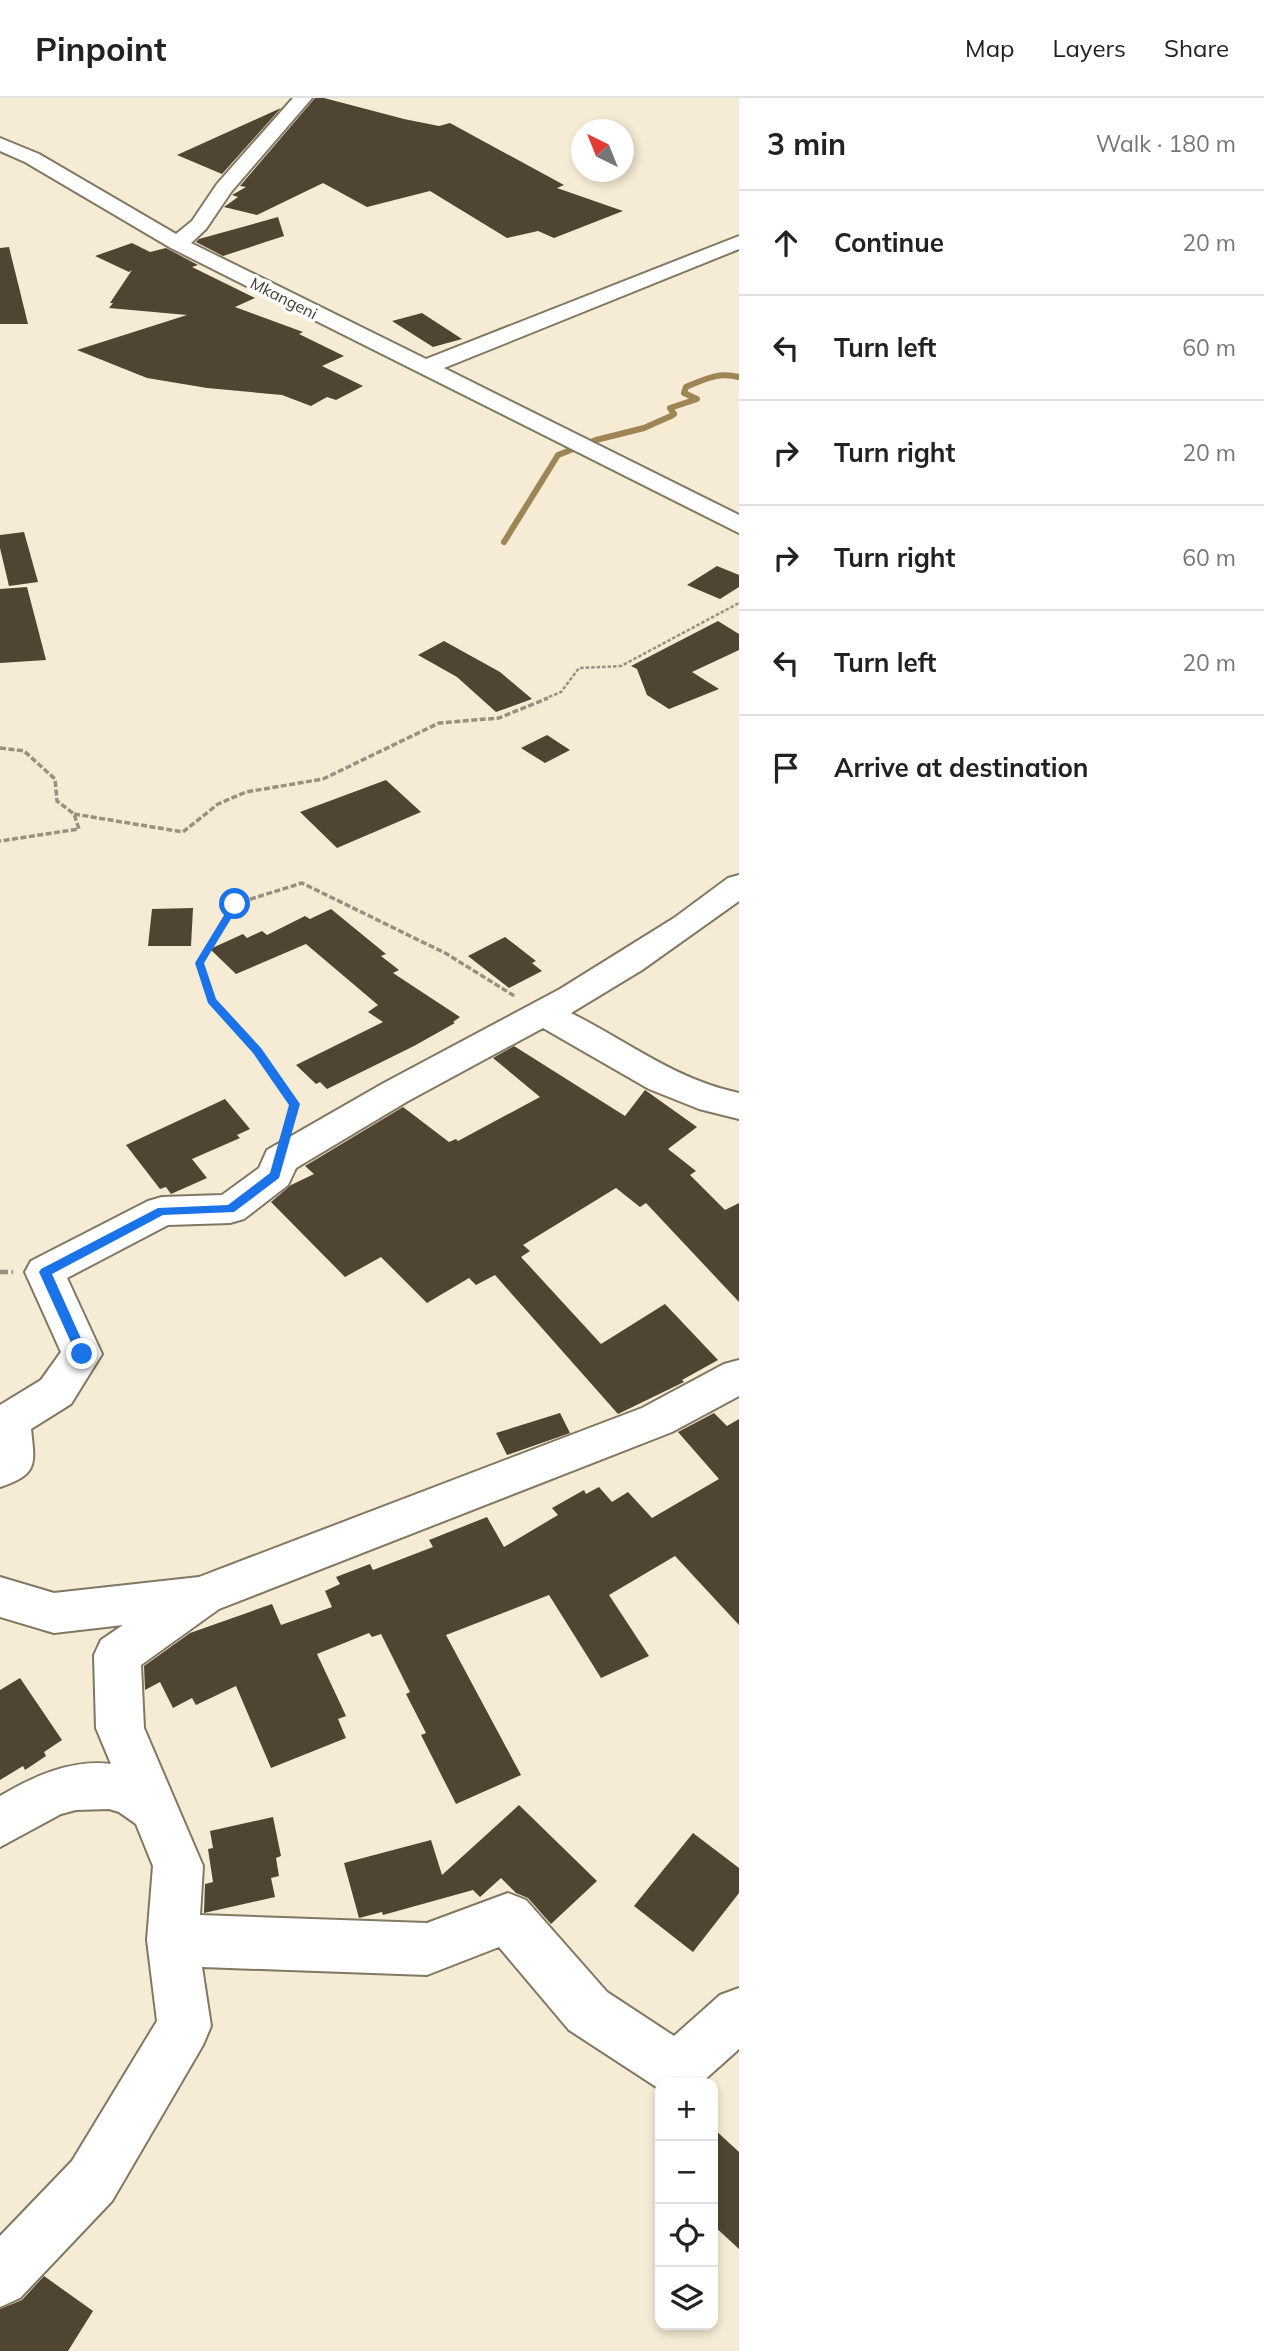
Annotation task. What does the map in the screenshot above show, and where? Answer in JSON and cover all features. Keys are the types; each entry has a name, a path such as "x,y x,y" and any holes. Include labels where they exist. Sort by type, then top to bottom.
{"street":[{"path":"178,244 199,225 224,188 303,98"},
{"name":"Mkangeni","path":"0,144 32,158 178,244 739,525"},
{"path":"427,368 526,325 625,290 739,242"},
{"path":"0,1469 13,1462 9,1421 56,1392 82,1354 45,1272 162,1211 230,1209 275,1175 280,1160 319,1134 459,1060 658,945 739,885"},
{"path":"541,1012 581,1031 662,1082 709,1101 739,1106"},
{"path":"0,2278 92,2181 184,2026 173,1940 178,1866 120,1728 117,1655 203,1595 657,1420 739,1376"},
{"path":"0,1597 54,1613 203,1595"},
{"path":"0,1823 66,1788 107,1787 127,1791 154,1808"},
{"path":"173,1940 427,1949 508,1918 588,2011 677,2069 739,2014"}],"path":[{"path":"0,748 24,751 55,779 57,801 74,814 183,832 218,804 246,792 323,779 439,723 499,718 561,692 579,667 621,666 739,603"},
{"path":"0,841 79,829 74,814"},
{"path":"280,1160 295,1104 257,1050 212,1000 200,963 235,904 302,883 447,954 541,1012"}],"building":[{"path":"315,98 439,126 450,123 564,185 557,188 623,211 554,238 538,231 507,238 430,191 367,207 323,183 257,215 224,207 238,197 232,195 246,187 240,186"},
{"path":"281,108 222,174 177,155"},
{"path":"278,217 284,236 223,256 196,242 199,239"},
{"path":"132,243 150,252 166,248 198,265 192,267 255,298 235,307 303,332 299,334 344,356 322,366 363,386 336,400 327,397 311,406 282,395 207,388 147,378 77,350 187,315 109,308 132,270 129,272 95,256"},
{"path":"9,247 28,324 0,324 0,248"},
{"path":"422,313 462,339 433,347 392,321"},
{"path":"24,532 38,582 9,586 0,548 0,535"},
{"path":"717,566 739,575 739,587 720,599 687,585"},
{"path":"27,587 46,660 0,663 0,589"},
{"path":"718,621 739,634 739,650 692,672 719,689 669,709 647,695 637,669 631,666"},
{"path":"444,641 500,672 532,699 496,712 457,677 418,655"},
{"path":"547,735 570,750 545,763 521,748"},
{"path":"386,780 421,812 337,848 300,812"},
{"path":"193,908 191,946 148,946 152,909"},
{"path":"331,909 386,954 381,956 399,970 393,973 460,1017 453,1022 455,1023 414,1046 327,1089 320,1082 316,1084 296,1065 383,1022 368,1012 378,1005 306,944 236,974 210,949 243,934 247,938 262,931 267,935 305,916 310,919"},
{"path":"505,937 536,961 532,963 542,971 509,988 468,956"},
{"path":"514,1046 625,1116 645,1090 697,1127 668,1149 696,1171 690,1175 725,1210 739,1203 739,1302 646,1203 640,1207 616,1188 523,1245 530,1251 521,1257 601,1344 665,1304 718,1360 682,1380 684,1382 618,1414 495,1275 476,1285 469,1278 427,1303 381,1257 345,1277 271,1202 291,1185 314,1174 305,1166 403,1107 449,1142 456,1139 458,1141 540,1097 493,1058"},
{"path":"225,1099 250,1129 237,1135 240,1138 192,1159 207,1178 171,1194 166,1187 160,1189 126,1145"},
{"path":"560,1413 570,1433 507,1455 496,1433"},
{"path":"714,1413 727,1426 739,1419 739,1625 675,1556 609,1595 649,1656 601,1678 549,1595 446,1635 521,1775 456,1804 421,1735 426,1733 406,1694 410,1692 381,1634 372,1637 369,1633 317,1654 346,1716 338,1719 346,1738 271,1768 236,1686 196,1705 192,1698 173,1708 160,1682 145,1690 144,1666 190,1633 272,1604 281,1625 332,1607 325,1591 340,1584 336,1577 370,1564 373,1570 433,1547 429,1540 487,1517 504,1547 558,1515 552,1508 584,1490 586,1494 599,1487 612,1502 628,1492 652,1518 719,1479 678,1432"},
{"path":"20,1678 62,1740 44,1752 46,1756 25,1770 23,1766 0,1780 0,1690"},
{"path":"519,1805 597,1881 551,1924 528,1898 516,1893 501,1878 480,1897 473,1890 383,1915 382,1912 359,1918 344,1863 431,1840 442,1875"},
{"path":"273,1817 281,1856 276,1858 279,1876 271,1878 275,1897 204,1913 205,1884 213,1882 208,1849 213,1848 210,1831"},
{"path":"693,1833 739,1868 739,1893 693,1952 634,1906"},
{"path":"718,2133 739,2152 739,2249 718,2230"},
{"path":"44,2276 93,2311 68,2351 0,2351 0,2309 22,2300"}],"waterway":[{"path":"504,542 558,455 596,440 644,428 671,416 674,414 670,408 697,399 684,393 686,387 718,376 739,377"}],"route":[{"path":"82,1354 45,1272 162,1211 230,1209 275,1175 295,1104 257,1050 212,1000 200,963 235,904"}]}
